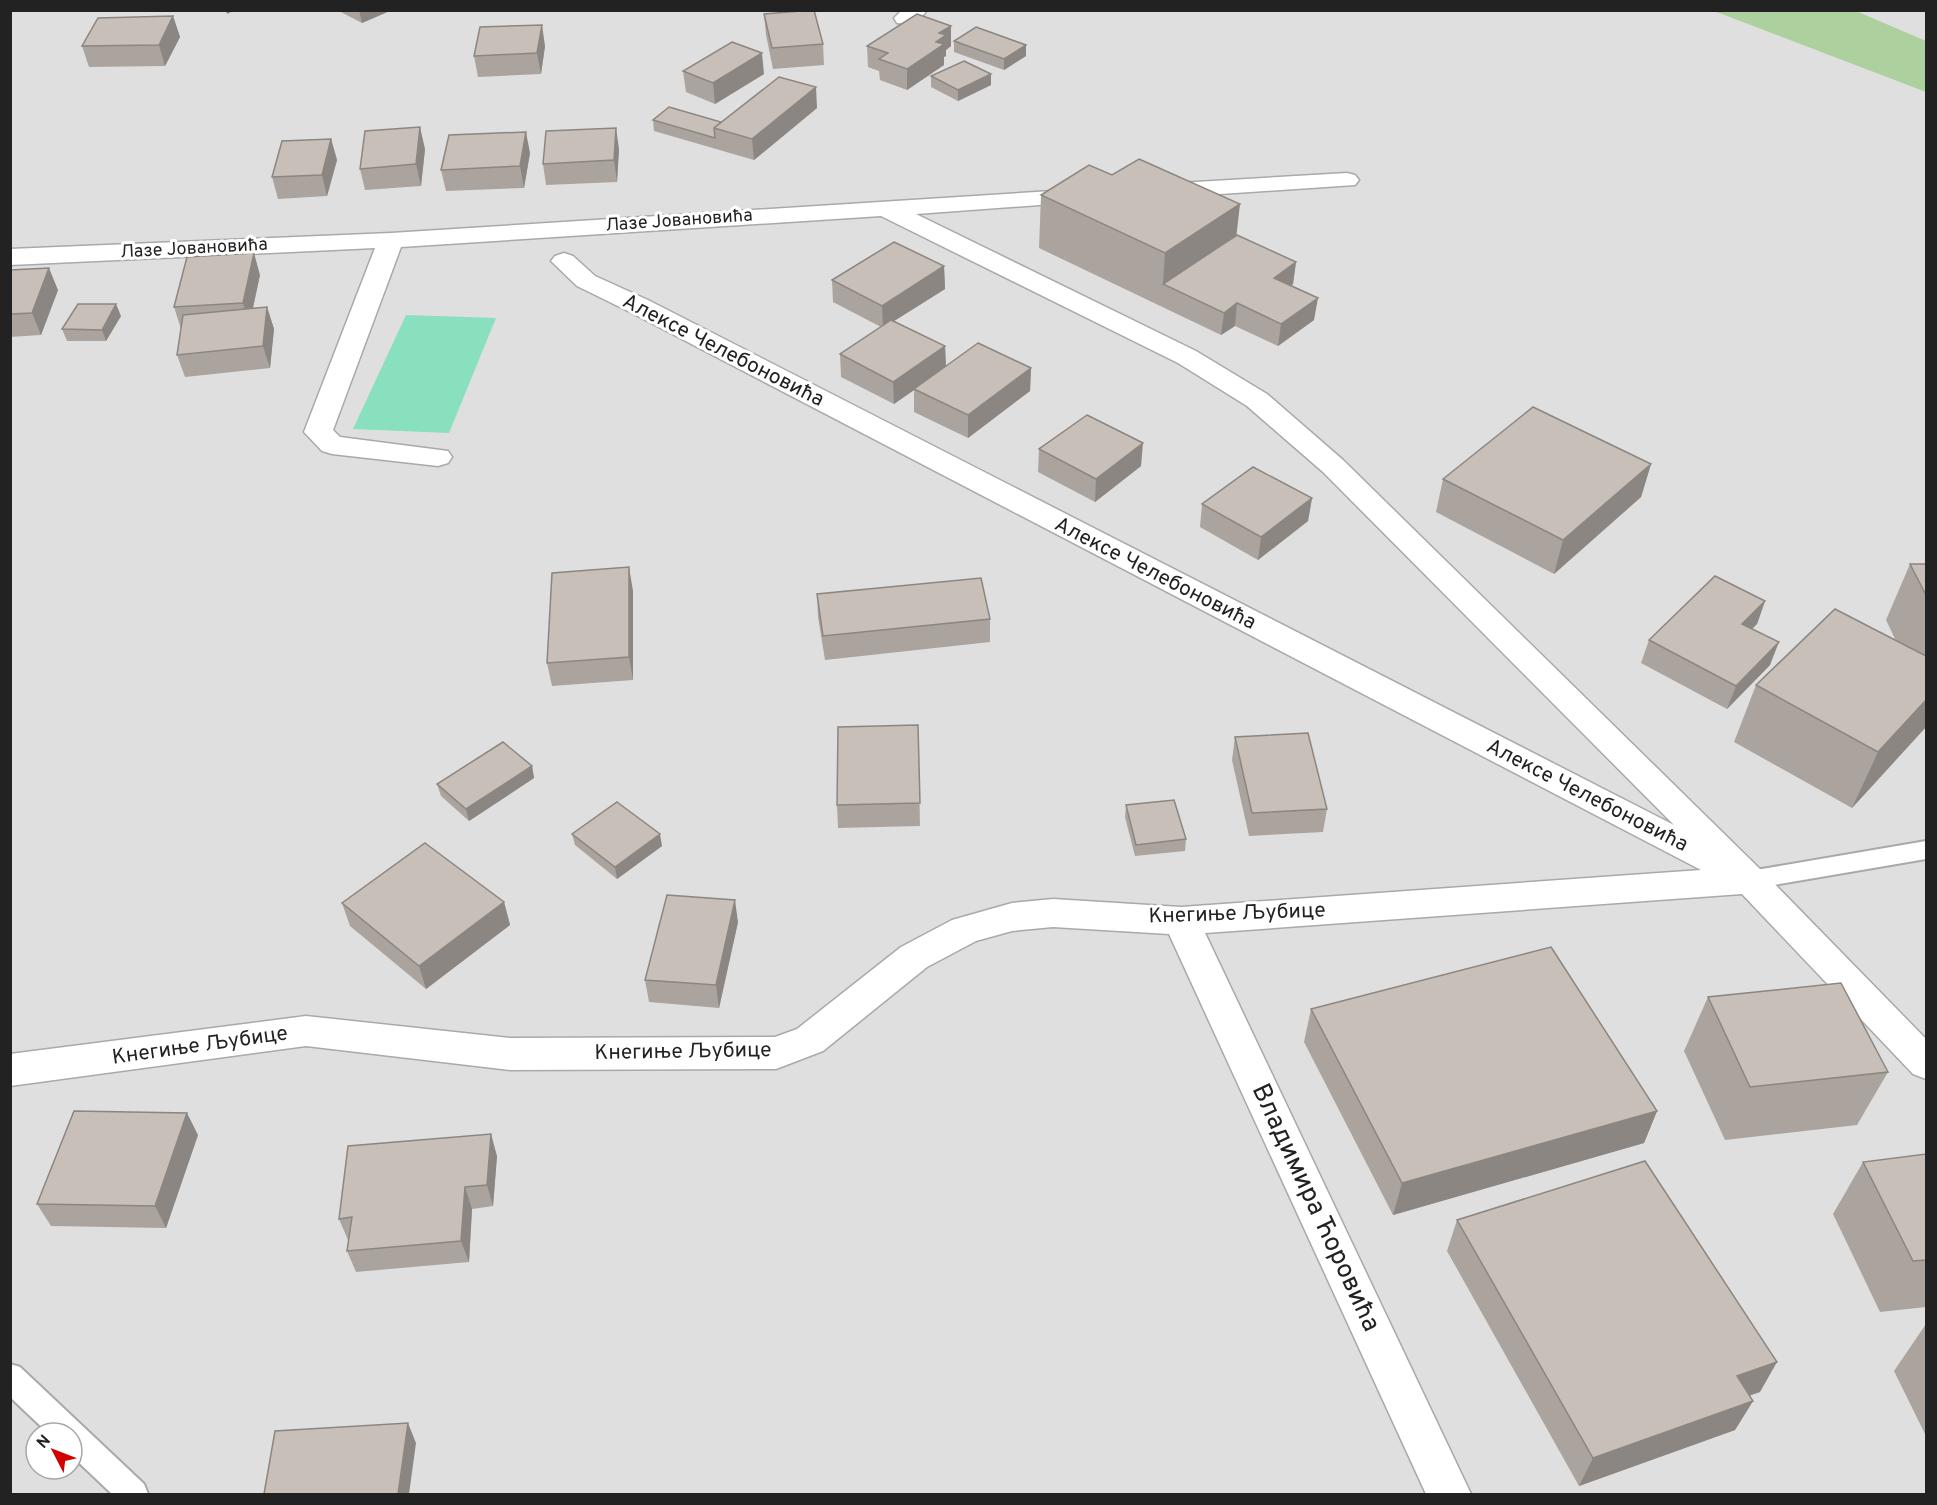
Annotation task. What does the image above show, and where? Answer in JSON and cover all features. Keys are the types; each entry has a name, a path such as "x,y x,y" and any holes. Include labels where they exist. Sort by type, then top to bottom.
{"street":[{"name":"Лазе Јовановића","path":"10,257 391,240 1347,180"},
{"name":"Алексе Челебоновића","path":"884,208 1186,357 1257,400 1333,466 1750,880 1926,1063"},
{"path":"391,240 318,432 332,445 438,457"},
{"name":"Алексе Челебоновића","path":"564,261 586,281 639,306 1750,880"},
{"name":"Кнегиње Љубице","path":"14,1078 306,1031 510,1054 776,1053 810,1040 914,957 965,930 1012,917 1053,913 1181,921 1750,880"},
{"name":"Владимира Ћоровића","path":"1181,921 1449,1494"}],"lane":[{"path":"1750,880 1926,850"},
{"path":"10,1377 56,1421"},
{"path":"84,1447 133,1494"}],"shaded area":[{"path":"10,11 1926,11 1926,1494 11,1494"}],"green space":[{"path":"1714,11 1856,11 1926,41 1926,92"},
{"path":"406,315 496,318 449,433 353,429"}],"building":[{"path":"814,10 823,44 772,48 764,14"},
{"path":"917,14 951,26 939,33 946,35 936,42 944,44 907,69 879,59 888,53 867,46"},
{"path":"173,16 159,45 82,46 98,18"},
{"path":"542,25 537,53 474,56 480,27"},
{"path":"976,27 1026,45 1004,59 954,41"},
{"path":"732,42 762,53 713,83 683,71"},
{"path":"964,61 991,74 958,90 931,76"},
{"path":"779,77 816,87 752,139 714,128"},
{"path":"669,107 721,122 714,128 715,138 653,120"},
{"path":"420,127 416,164 360,169 365,131"},
{"path":"616,128 614,160 543,164 546,131"},
{"path":"526,132 520,166 441,170 449,135"},
{"path":"331,139 322,175 272,177 282,141"},
{"path":"1139,159 1240,204 1165,253 1041,195 1089,165 1112,175"},
{"path":"1237,235 1296,262 1274,278 1318,298 1281,324 1237,303 1224,313 1163,284"},
{"path":"894,242 944,266 882,306 832,280"},
{"path":"254,253 243,303 174,307 187,257"},
{"path":"49,268 32,313 10,314 10,270"},
{"path":"78,304 116,304 102,330 62,329"},
{"path":"267,307 263,346 177,355 183,315"},
{"path":"891,320 945,346 893,382 840,354"},
{"path":"978,343 1031,368 968,415 914,389"},
{"path":"1533,407 1651,464 1563,540 1443,479"},
{"path":"1087,415 1143,443 1096,479 1039,449"},
{"path":"1253,467 1312,498 1261,537 1202,504"},
{"path":"1910,564 1926,564 1926,595"},
{"path":"629,567 629,657 547,663 552,573"},
{"path":"1715,576 1765,601 1742,624 1779,642 1736,686 1649,640"},
{"path":"981,578 990,619 823,636 817,594"},
{"path":"1835,609 1926,656 1926,700 1878,752 1756,685"},
{"path":"918,725 920,803 837,805 838,727"},
{"path":"1308,733 1327,809 1252,813 1235,737"},
{"path":"503,742 532,766 466,809 437,784"},
{"path":"1174,800 1186,839 1136,845 1126,805"},
{"path":"617,802 660,834 615,867 572,834"},
{"path":"425,843 504,902 419,966 342,903"},
{"path":"667,895 735,900 716,985 645,980"},
{"path":"1551,947 1657,1111 1402,1183 1311,1009"},
{"path":"1841,983 1888,1072 1750,1087 1708,997"},
{"path":"74,1111 187,1113 155,1206 37,1204"},
{"path":"491,1134 487,1185 465,1187 461,1241 347,1251 352,1217 339,1219 348,1146"},
{"path":"1926,1154 1926,1260 1913,1261 1863,1162"},
{"path":"1645,1161 1777,1362 1737,1376 1753,1401 1593,1458 1457,1220"},
{"path":"408,1423 398,1494 264,1494 275,1431"}]}
